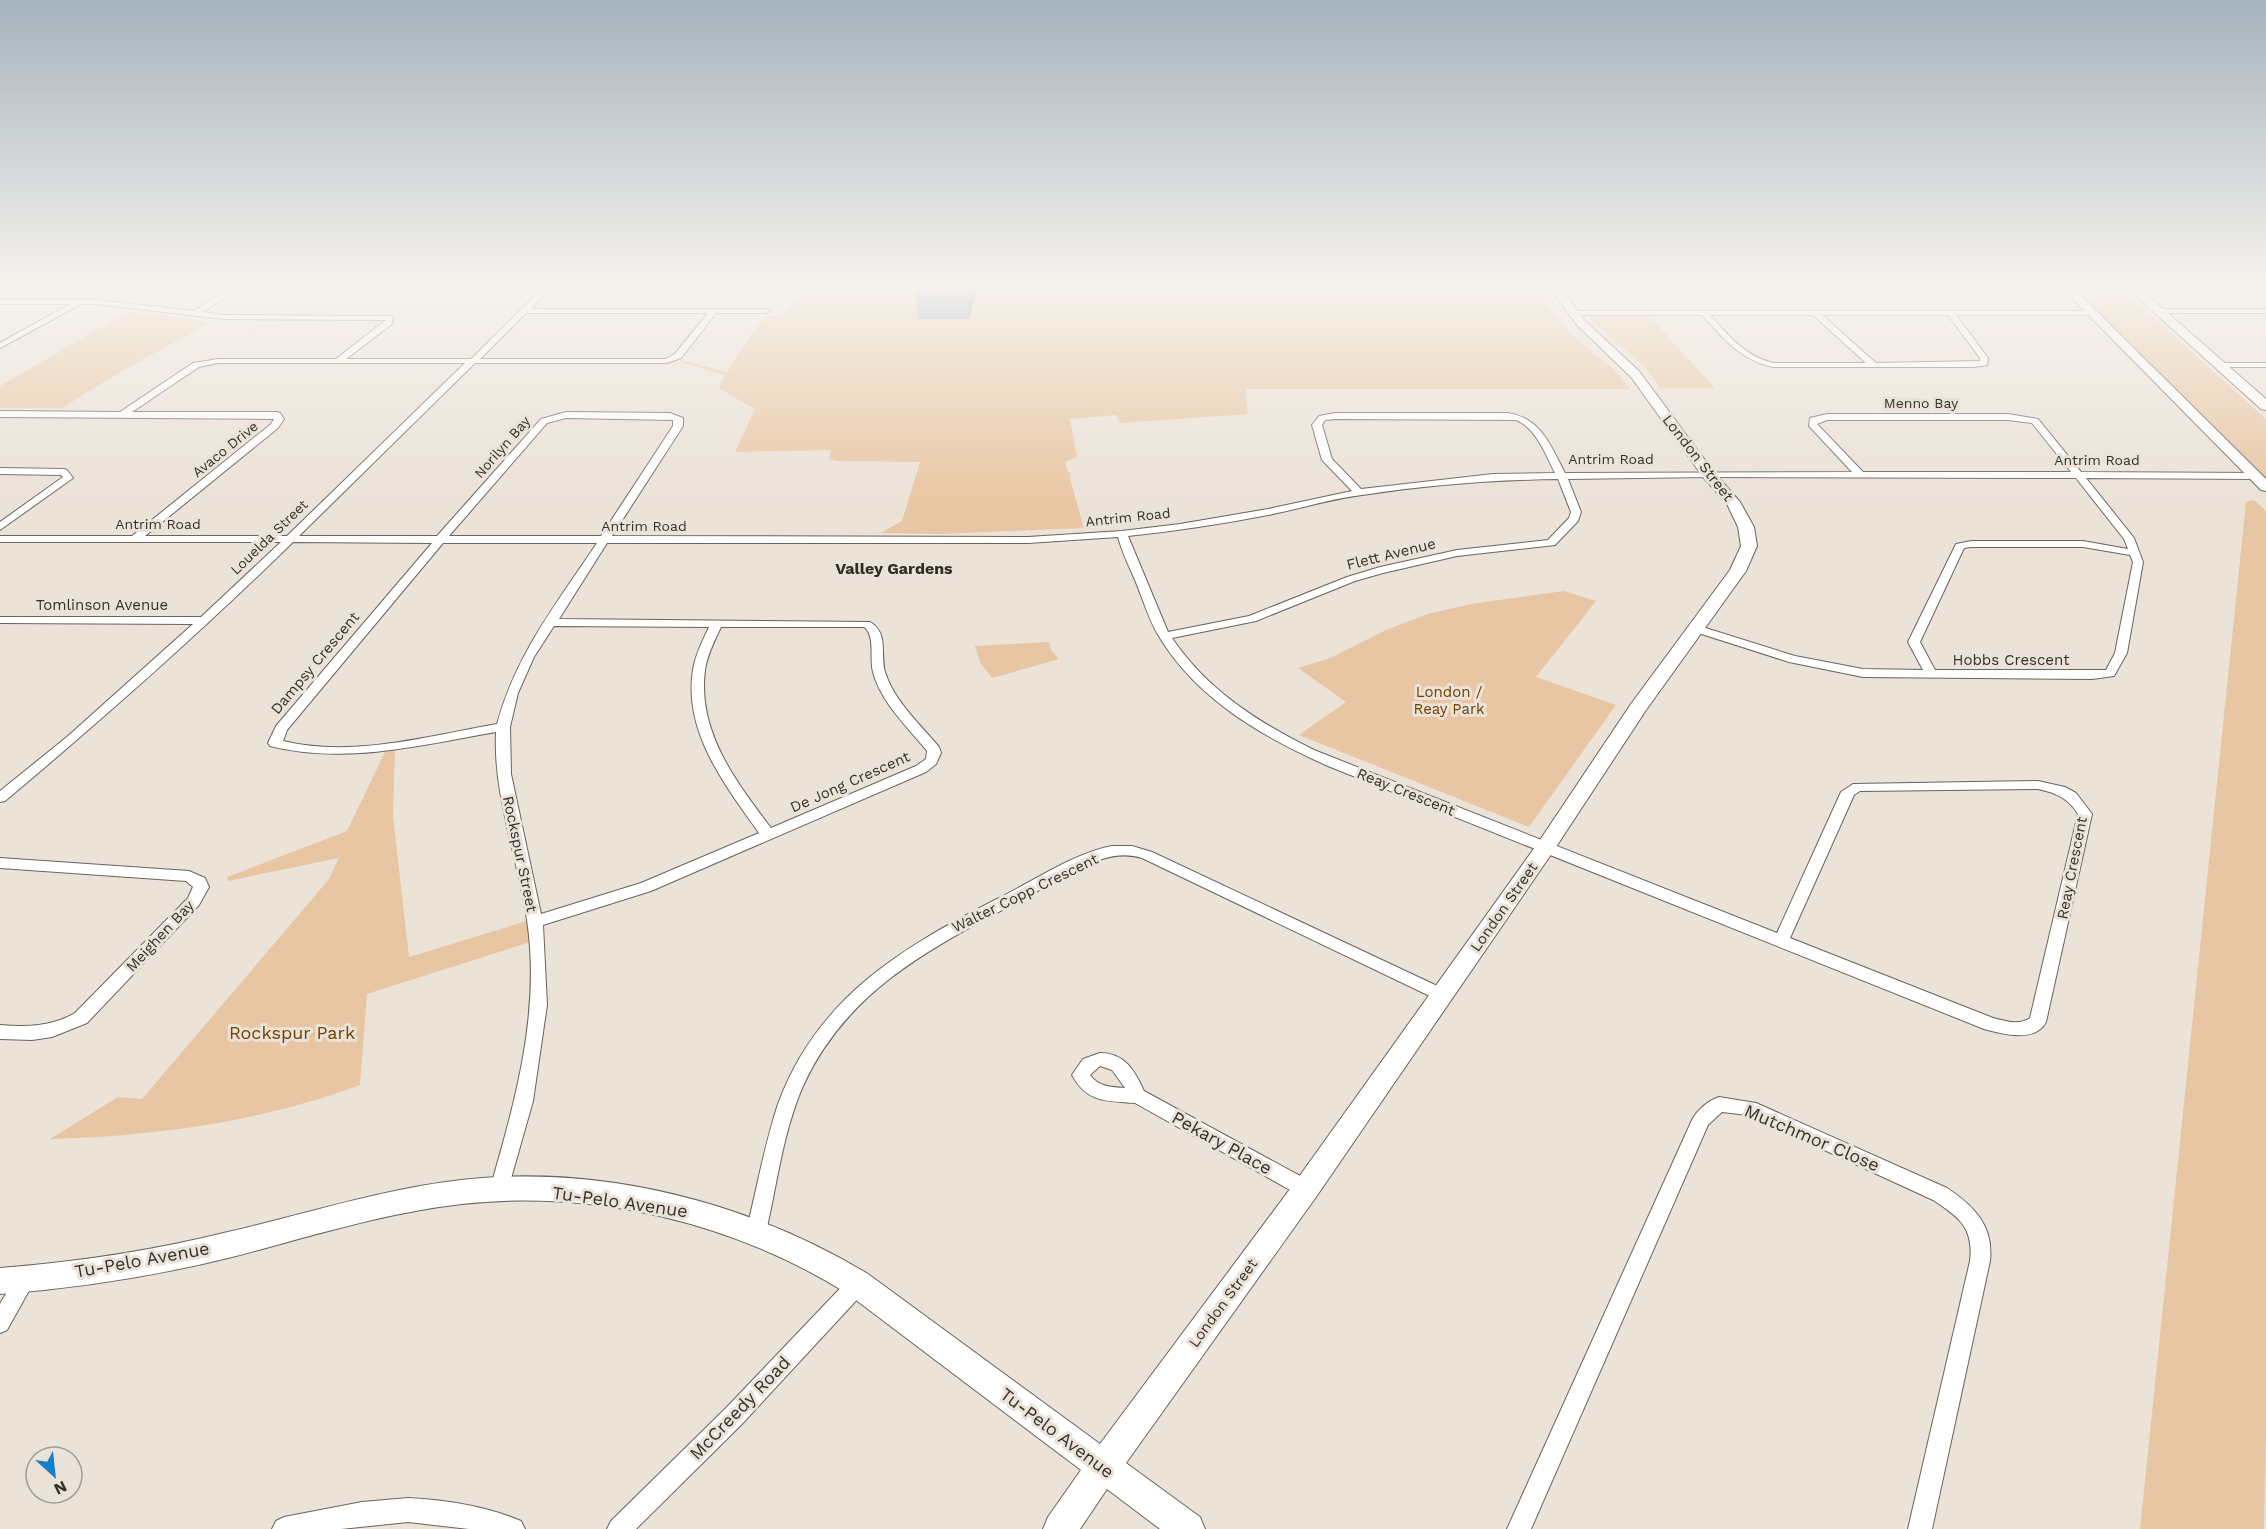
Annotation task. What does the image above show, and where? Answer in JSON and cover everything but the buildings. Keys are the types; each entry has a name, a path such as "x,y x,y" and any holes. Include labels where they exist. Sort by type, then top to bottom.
{"street":[{"path":"338,361 341,358"},
{"name":"Louelda Street","path":"0,798 65,746 203,621 475,358"},
{"path":"124,414 196,365 206,362 667,361 673,358"},
{"name":"London Street","path":"1060,1529 1306,1189 1545,848 1638,708 1738,571 1749,546 1741,514 1708,474 1635,374 1619,358"},
{"path":"1748,358 1757,363 1773,365 1974,365 1984,363 1984,358"},
{"path":"1866,358 1874,365"},
{"path":"2137,358 2266,487"},
{"path":"2214,358 2266,406"},
{"path":"2222,365 2266,365"},
{"name":"Avaco Drive","path":"0,414 277,415 279,419 275,426 135,539"},
{"name":"Norilyn Bay","path":"439,541 544,421 566,415 678,418 678,426 604,541"},
{"path":"1359,492 1327,460 1317,425 1322,418 1335,416 1515,417 1531,424 1558,475"},
{"name":"Menno Bay","path":"1861,475 1812,424 1813,420 1827,417 2022,418 2035,421 2042,428 2078,475"},
{"path":"0,471 64,472 68,478 0,527"},
{"name":"Antrim Road","path":"0,539 980,541 1122,534 1235,519 1359,492 1459,479 1558,475 1708,474 2255,476"},
{"name":"Flett Avenue","path":"1164,636 1252,619 1351,579 1389,568 1457,553 1551,543 1574,519 1576,512 1558,475"},
{"path":"2078,475 2129,538 2135,553"},
{"name":"Reay Crescent","path":"1122,534 1164,636 1179,657 1217,695 1240,713 1276,735 1326,760 1781,942 1990,1023 2019,1030 2031,1028 2038,1023 2085,814 2078,800 2064,791 2038,785 1858,787 1848,792 1781,942"},
{"name":"Dampsy Crescent","path":"439,541 281,729 275,742 290,748 358,749 503,727"},
{"name":"Rockspur Street","path":"499,1189 524,1101 539,1005 535,922 504,774 503,727 518,677 549,622 604,541"},
{"path":"1932,674 1914,642 1960,546 1971,544 2083,544 2135,553"},
{"name":"Hobbs Crescent","path":"1696,629 1793,659 1828,668 1863,673 2092,675 2110,673 2121,653 2138,562 2135,553"},
{"name":"Tomlinson Avenue","path":"0,620 203,621"},
{"name":"De Jong Crescent","path":"535,922 646,887 769,836 921,770 930,764 934,756 934,750 884,683 878,668 877,636 872,627 856,623 549,622"},
{"path":"717,622 699,671 699,707 716,757 769,836"},
{"name":"Walter Copp Crescent","path":"756,1232 785,1113 794,1087 819,1041 859,993 886,969 920,946 1107,852 1121,849 1147,855 1442,994"},
{"name":"Meighen Bay","path":"0,862 189,876 195,878 201,887 194,901 81,1018 62,1029 42,1034 0,1032"},
{"name":"Pekary Place","path":"1138,1096 1306,1189"},
{"name":"Mutchmor Close","path":"1519,1529 1701,1120 1719,1104 1750,1108 1940,1194 1963,1210 1979,1229 1983,1249 1920,1529"},
{"name":"Tu-Pelo Avenue","path":"13,1279 160,1260 361,1209 427,1197 499,1189 573,1192 658,1204 708,1216 756,1232 813,1257 858,1284 1102,1468 1188,1529"},
{"path":"0,1323 13,1279"},
{"name":"McCreedy Road","path":"619,1529 734,1416 858,1284"},
{"path":"284,1529 329,1519 407,1510 480,1519 513,1529"}],"green space":[{"path":"48,358 145,358 62,408 0,408 0,386"},
{"path":"736,358 1600,358 1613,368 1630,389 1245,389 1248,414 1120,423 1116,415 1070,419 1077,457 1065,462 1068,472 1071,473 1070,479 1084,528 942,534 881,533 902,521 920,462 838,461 829,459 831,450 735,452 755,409 720,389 725,376 678,361 727,372"},
{"path":"1635,358 1688,358 1715,388 1660,388 1646,368"},
{"path":"2145,358 2199,358 2266,419 2266,477"},
{"path":"2254,500 2266,511 2266,1428 2264,1529 2140,1529 2246,502"},
{"name":"London / Reay Park","path":"1564,591 1596,601 1536,677 1616,705 1529,827 1299,735 1346,702 1298,668 1330,658 1386,630 1428,614 1471,604"},
{"path":"1049,642 1051,650 1059,659 992,678 980,662 975,646"},
{"name":"Rockspur Park","path":"395,749 393,816 409,957 527,921 530,942 367,994 360,1085 285,1109 207,1125 129,1134 50,1139 118,1097 142,1099 329,879 339,858 228,881 227,877 347,831 386,750"}],"district":[{"name":"Valley Gardens","path":"894,568"}]}
